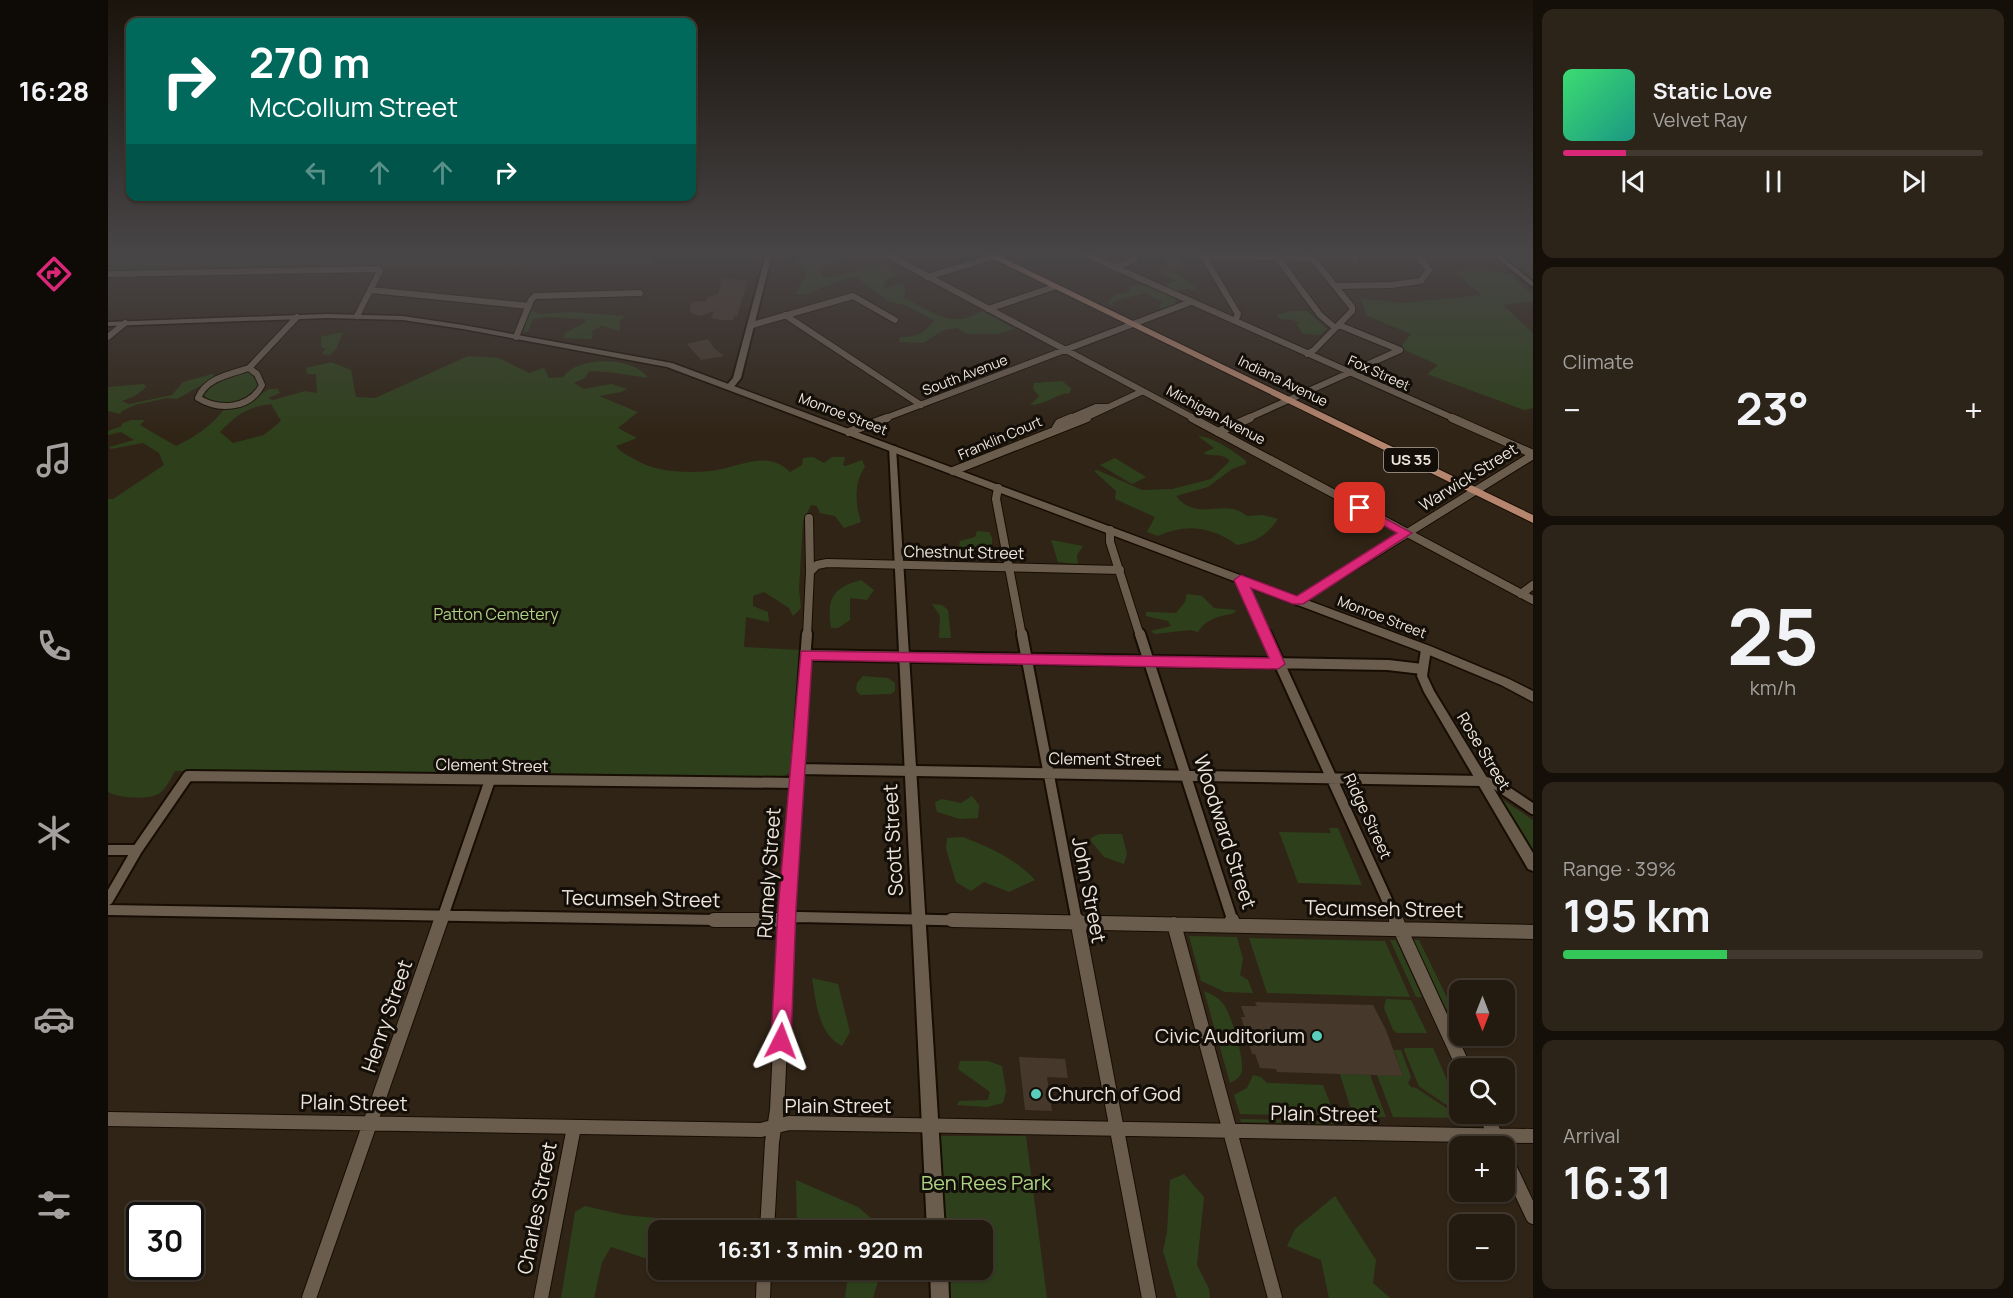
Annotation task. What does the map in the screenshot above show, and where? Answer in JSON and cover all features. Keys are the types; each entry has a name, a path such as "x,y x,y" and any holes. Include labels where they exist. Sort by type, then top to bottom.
{"main road":[{"name":"Indiana Avenue","path":"1113,315 1533,519"},
{"name":"Monroe Street","path":"108,324 357,316 426,321 666,365 730,386 1426,649 1505,682 1533,697"}],"street":[{"path":"516,337 525,315"},
{"path":"730,386 737,378 754,315"},
{"path":"752,325 785,315 921,405"},
{"path":"886,315 895,320"},
{"name":"Michigan Avenue","path":"999,315 1533,600"},
{"name":"South Avenue","path":"849,432 1157,315"},
{"name":"Fox Street","path":"1220,315 1533,454"},
{"path":"1235,321 1238,315"},
{"path":"1218,432 1400,350 1336,326 1320,315"},
{"path":"1307,354 1314,350 1346,315"},
{"path":"249,368 257,374 262,385 255,397 243,402 219,406 212,406 198,398 200,391 207,385 249,368 297,317"},
{"path":"108,337 125,323"},
{"name":"Franklin Court","path":"953,471 1056,428 1066,427 1143,392"},
{"name":"Scott Street","path":"892,448 935,1220"},
{"name":"Warwick Street","path":"1298,601 1533,454"},
{"name":"John Street","path":"998,488 996,498 1009,568 1149,1298"},
{"name":"Rumely Street","path":"768,1220 795,783 806,655 810,572 809,518"},
{"name":"Woodward Street","path":"1110,530 1110,542 1234,925 1174,924"},
{"name":"Chestnut Street","path":"810,572 817,565 827,563 1120,570"},
{"name":"Ridge Street","path":"1241,580 1459,1058"},
{"path":"1521,594 1533,585"},
{"path":"806,655 1388,665 1422,669 1426,649"},
{"name":"Rose Street","path":"1422,669 1429,693 1533,865"},
{"name":"Clement Street","path":"798,769 1483,781"},
{"name":"Clement Street","path":"137,850 188,776 795,783"},
{"name":"Henry Street","path":"309,1298 490,780"},
{"path":"1483,781 1497,784 1533,809"},
{"path":"108,850 137,850"},
{"path":"108,900 137,850"},
{"name":"Tecumseh Street","path":"108,910 786,919 799,917 1174,924"},
{"path":"1174,924 1275,1298"},
{"name":"Tecumseh Street","path":"1234,925 1533,932"},
{"name":"Plain Street","path":"108,1119 761,1130 789,1123 930,1125 1230,1131 1449,1139"},
{"name":"Charles Street","path":"541,1298 574,1127"},
{"name":"Plain Street","path":"1515,1139 1533,1136"},
{"path":"1515,1179 1533,1217"},
{"path":"763,1298 764,1280"},
{"path":"939,1280 940,1298"}],"green space":[{"path":"528,315 626,316 620,320 620,331 602,326 593,330 592,339 563,338 565,333 586,322 584,319 546,317 533,319 528,332 523,332"},
{"path":"924,315 939,315 955,319 973,315 989,315 1015,329 998,334 968,334 957,328 944,330 923,343 899,342 900,337 911,337 924,331 934,320"},
{"path":"1276,315 1311,315 1327,329 1320,335 1303,334 1296,324 1300,323 1289,319 1282,320"},
{"path":"1513,315 1533,333 1533,408 1524,410 1427,374 1438,365 1400,348 1411,334 1367,316"},
{"path":"343,333 336,349 330,355 321,354 326,349 321,347 321,337"},
{"name":"Patton Cemetery","path":"468,356 499,358 529,373 544,368 549,378 563,377 580,365 605,361 618,362 641,371 648,378 589,371 585,378 574,383 584,389 611,384 627,389 599,396 638,412 618,428 637,438 616,446 643,464 671,471 692,472 771,461 790,472 802,465 803,458 813,457 824,463 832,457 845,457 843,465 846,466 862,460 865,467 857,486 861,522 844,528 835,516 820,513 817,506 811,505 803,521 799,589 801,608 793,616 789,608 764,592 753,596 753,606 768,612 769,622 746,617 744,647 801,650 790,773 780,778 175,771 165,788 157,795 135,798 108,792 108,499 113,499 164,465 159,453 143,443 111,449 109,447 134,440 121,432 108,435 108,431 131,420 145,420 140,425 176,446 203,430 225,408 249,402 269,389 278,389 280,393 268,398 273,400 305,391 317,393 316,374 307,374 306,368 331,362 351,370 356,397 375,398","holes":["271,404 281,421 264,435 233,443 220,432 243,412 263,405"]},
{"path":"250,372 258,384 257,389 237,401 214,403 208,400 203,393 210,386"},
{"path":"212,374 216,377 177,399 167,398 135,405 120,414 108,411 108,387 144,384 146,387 135,396 122,401 129,404 172,395 183,382"},
{"path":"1062,381 1071,388 1070,393 1030,405 1039,396 1033,389 1034,383"},
{"path":"1198,436 1223,445 1246,461 1246,464 1232,469 1208,487 1176,496 1184,504 1193,508 1229,508 1247,516 1263,515 1278,519 1260,537 1237,545 1218,534 1199,529 1179,529 1158,536 1147,532 1155,517 1115,499 1116,491 1094,471 1097,470 1142,490 1172,489 1211,479 1230,461 1224,457 1203,453 1214,448"},
{"path":"1115,458 1146,477 1132,484 1100,465"},
{"path":"977,531 989,532 992,538 992,549 968,556 958,552 960,541 975,537"},
{"path":"1051,540 1083,546 1077,555 1078,564 1058,562"},
{"path":"861,580 874,590 867,600 850,598 850,620 838,628 831,628 830,610 833,596 843,587"},
{"path":"1187,594 1202,596 1214,608 1236,610 1234,613 1209,621 1198,632 1190,630 1155,634 1151,631 1171,626 1168,621 1146,616 1146,612 1176,613 1185,602"},
{"path":"932,604 942,605 948,610 951,638 939,638 940,616"},
{"path":"863,676 888,678 895,683 895,691 891,694 860,695 856,690 857,683"},
{"path":"972,796 979,805 978,818 960,819 937,812 935,802 942,799 961,803"},
{"path":"1500,798 1533,820 1533,852"},
{"path":"1329,828 1338,828 1362,885 1298,883 1279,832 1331,833"},
{"path":"1099,834 1122,834 1127,854 1124,864 1104,857 1091,841 1091,838"},
{"path":"963,837 1011,860 1035,880 1009,892 984,882 971,891 956,882 946,849 947,838"},
{"path":"1189,936 1237,937 1243,959 1240,975 1248,980 1253,993 1225,992 1201,981"},
{"path":"1249,938 1385,941 1410,997 1267,993"},
{"path":"1390,940 1396,940 1422,997 1416,997"},
{"path":"1413,940 1419,940 1449,1002 1449,1010 1446,1009"},
{"path":"812,978 838,984 850,1032 842,1046 834,1041 823,1025"},
{"path":"1204,991 1215,996 1224,1005 1236,1036 1242,1070 1241,1075 1230,1083"},
{"path":"1386,999 1411,1000 1427,1033 1397,1033 1393,1030 1384,1008"},
{"path":"1405,1048 1433,1048 1449,1084 1449,1107 1420,1087"},
{"path":"1394,1050 1401,1050 1411,1077 1408,1083 1411,1087 1449,1110 1449,1118 1393,1117 1377,1075 1403,1076"},
{"path":"960,1061 988,1061 1002,1066 1006,1091 1003,1103 987,1107 957,1105 959,1101 988,1100 990,1092 958,1069"},
{"path":"1340,1074 1370,1075 1386,1117 1353,1116"},
{"path":"1253,1075 1261,1077 1267,1083 1323,1085 1335,1116 1240,1114 1234,1095 1247,1088"},
{"path":"1240,1119 1336,1121 1337,1124 1241,1122"},
{"name":"Ben Rees Park","path":"936,1136 1026,1136 1047,1298 947,1298 946,1280 993,1280 993,1220 942,1220"},
{"path":"1184,1174 1204,1197 1197,1265 1209,1289 1210,1298 1177,1298 1163,1251 1167,1232 1170,1180"},
{"path":"796,1180 858,1207 873,1220 797,1220"},
{"path":"1335,1196 1376,1260 1373,1283 1390,1298 1329,1298 1321,1260 1287,1246 1295,1229"},
{"path":"585,1206 624,1215 668,1220 648,1220 648,1259 611,1247 602,1262 594,1298 561,1298 575,1212"},
{"path":"846,1280 879,1280 873,1298 845,1298"}],"building":[{"path":"712,315 737,315 733,320 711,318"},
{"path":"708,339 724,356 701,360 687,344"},
{"name":"Civic Auditorium","path":"1255,1002 1373,1005 1386,1030 1403,1076 1277,1072 1276,1069 1260,1068 1255,1054 1252,1054 1241,1017 1245,1017 1241,1006 1257,1006"},
{"name":"Church of God","path":"1019,1057 1065,1059 1068,1078 1047,1077 1052,1111 1025,1110"}],"place":[{"name":"Civic Auditorium","path":"1317,1036"},
{"name":"Church of God","path":"1036,1094"}],"route":[{"path":"781,1041 795,783 806,655 1278,664 1241,580 1298,601 1406,533 1360,508"}]}
